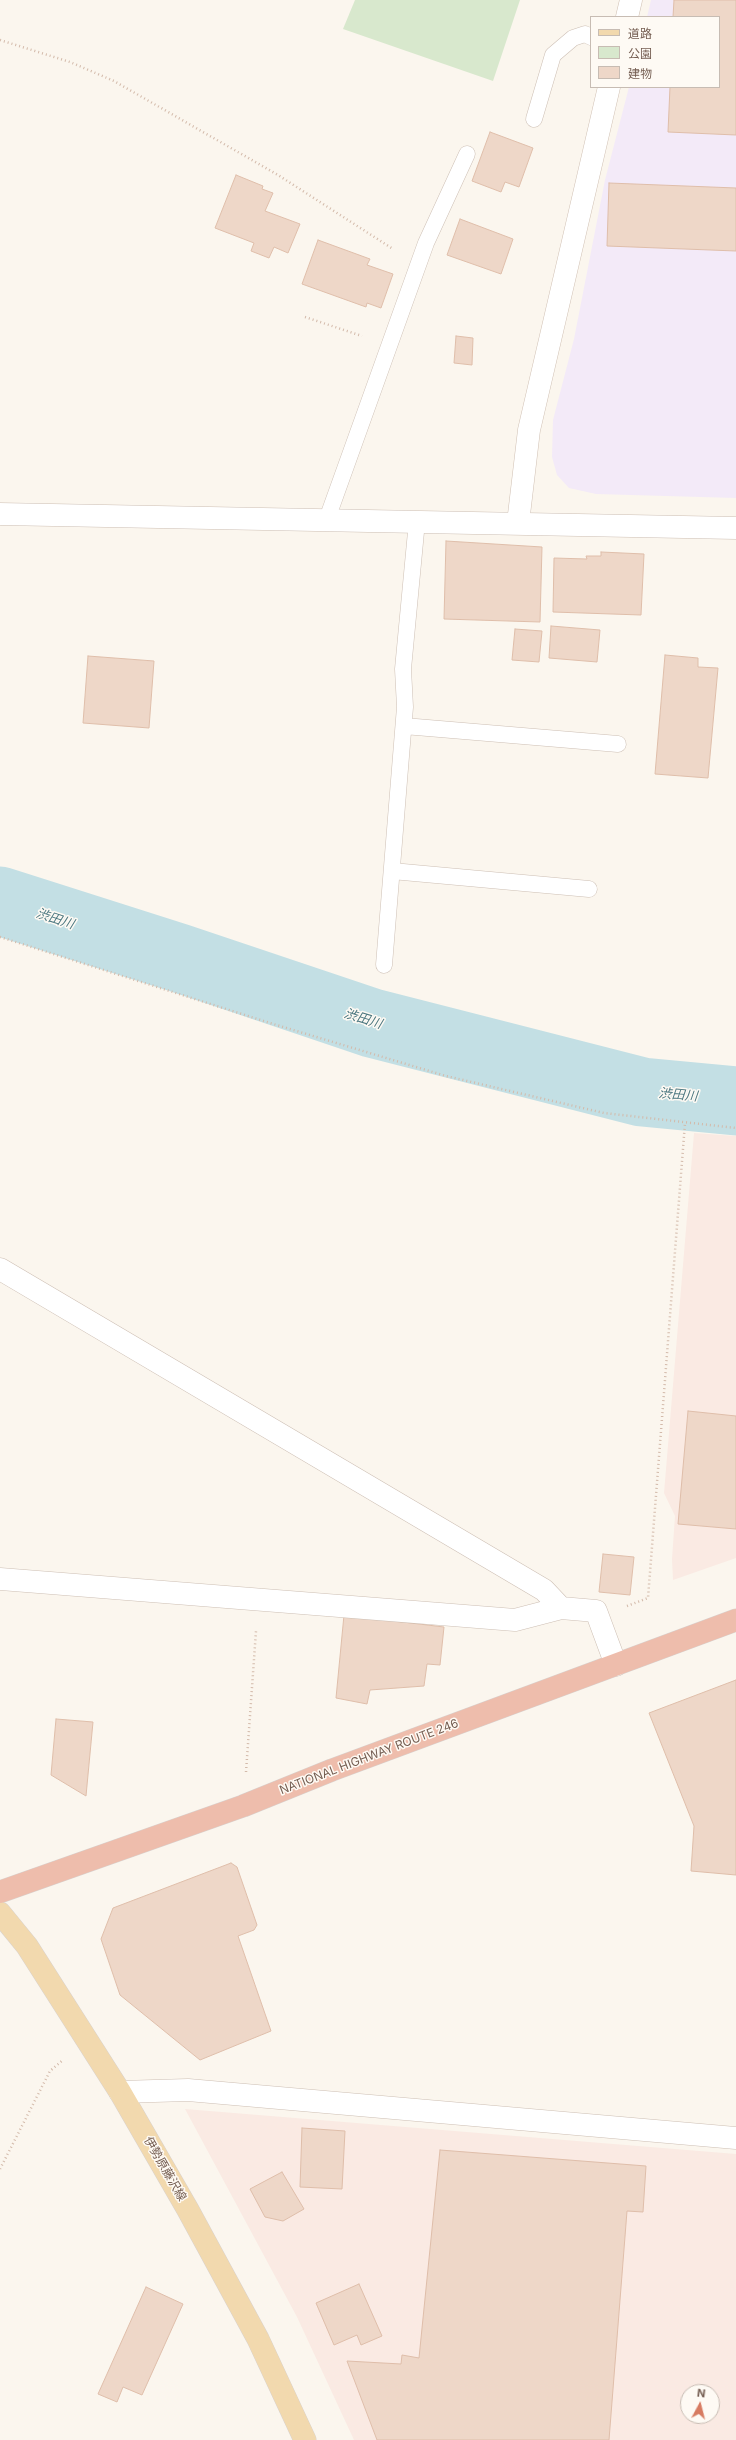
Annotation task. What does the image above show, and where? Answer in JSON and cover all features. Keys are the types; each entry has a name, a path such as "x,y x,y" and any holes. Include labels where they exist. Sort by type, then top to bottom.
{"highway":[{"name":"NATIONAL HIGHWAY ROUTE 246","path":"0,1892 243,1806 332,1770 736,1620"}],"main road":[{"name":"伊勢原藤沢線","path":"0,1913 27,1946 120,2092 188,2210 258,2339 305,2440"}],"street":[{"path":"627,16 631,0"},
{"path":"518,523 529,430 609,88"},
{"path":"0,514 327,519 736,528"},
{"path":"0,1269 544,1590 561,1608"},
{"path":"0,1579 515,1620 561,1608 596,1611 616,1665"},
{"path":"120,2092 188,2090 736,2138"}],"lane":[{"path":"534,119 553,55 573,38 584,34 590,36"},
{"path":"327,519 426,243 467,154"},
{"path":"384,965 404,726 403,669 417,521"},
{"path":"404,726 618,744"},
{"path":"392,871 589,889"}],"path":[{"path":"0,40 70,62 114,81 278,174 418,265"},
{"path":"306,317 389,346"},
{"path":"0,937 270,1023 446,1076 604,1113 736,1128"},
{"path":"598,1617 648,1598 685,1123"},
{"path":"243,1806 258,1600"},
{"path":"0,2170 50,2071 87,2041"}],"shaded area":[{"path":"651,0 736,0 736,498 596,494 569,488 557,475 552,457 553,420 574,339 605,180 629,88 720,88 720,16 647,16"},
{"path":"694,1133 736,1136 736,1558 673,1580 672,1559 675,1516 664,1493"},
{"path":"185,2109 736,2154 736,2440 354,2440 297,2317"}],"green space":[{"path":"355,0 520,0 493,81 343,29"}],"building":[{"path":"674,0 736,0 736,135 668,132 670,88 720,88 720,16 673,16"},
{"path":"490,132 533,148 519,187 505,182 501,192 472,181"},
{"path":"236,175 263,186 262,189 273,193 265,211 300,224 288,253 274,247 269,258 251,251 254,243 215,228"},
{"path":"609,183 736,188 736,251 607,246"},
{"path":"460,219 513,239 501,274 447,255"},
{"path":"318,240 370,259 367,265 393,274 381,308 367,303 366,307 302,284"},
{"path":"456,336 473,338 472,365 454,363"},
{"path":"446,541 542,547 540,622 444,619"},
{"path":"601,552 644,554 641,615 553,612 554,558 587,559 586,556 601,556"},
{"path":"551,626 600,630 597,662 549,658"},
{"path":"515,629 542,631 539,662 512,660"},
{"path":"665,655 698,658 698,667 718,668 708,778 655,774"},
{"path":"88,656 154,661 149,728 83,723"},
{"path":"688,1411 736,1416 736,1529 678,1524"},
{"path":"603,1554 634,1557 630,1595 599,1592"},
{"path":"344,1615 444,1627 440,1665 427,1664 424,1686 370,1690 367,1704 336,1698"},
{"path":"736,1680 736,1875 691,1871 694,1826 649,1713"},
{"path":"56,1719 93,1722 86,1796 51,1775"},
{"path":"231,1863 237,1867 257,1925 254,1930 238,1936 271,2031 200,2060 120,1995 101,1939 113,1908"},
{"path":"302,2128 345,2131 342,2189 300,2187"},
{"path":"440,2150 646,2166 643,2212 627,2211 609,2440 377,2440 347,2361 401,2364 402,2355 419,2358"},
{"path":"282,2172 304,2209 283,2221 265,2217 250,2189"},
{"path":"359,2284 382,2336 361,2345 357,2335 334,2345 316,2303"},
{"path":"146,2287 183,2304 142,2395 123,2387 117,2402 98,2394"}],"waterway":[{"name":"渋田川","path":"0,901 179,958 372,1023 642,1092 736,1101"}]}
